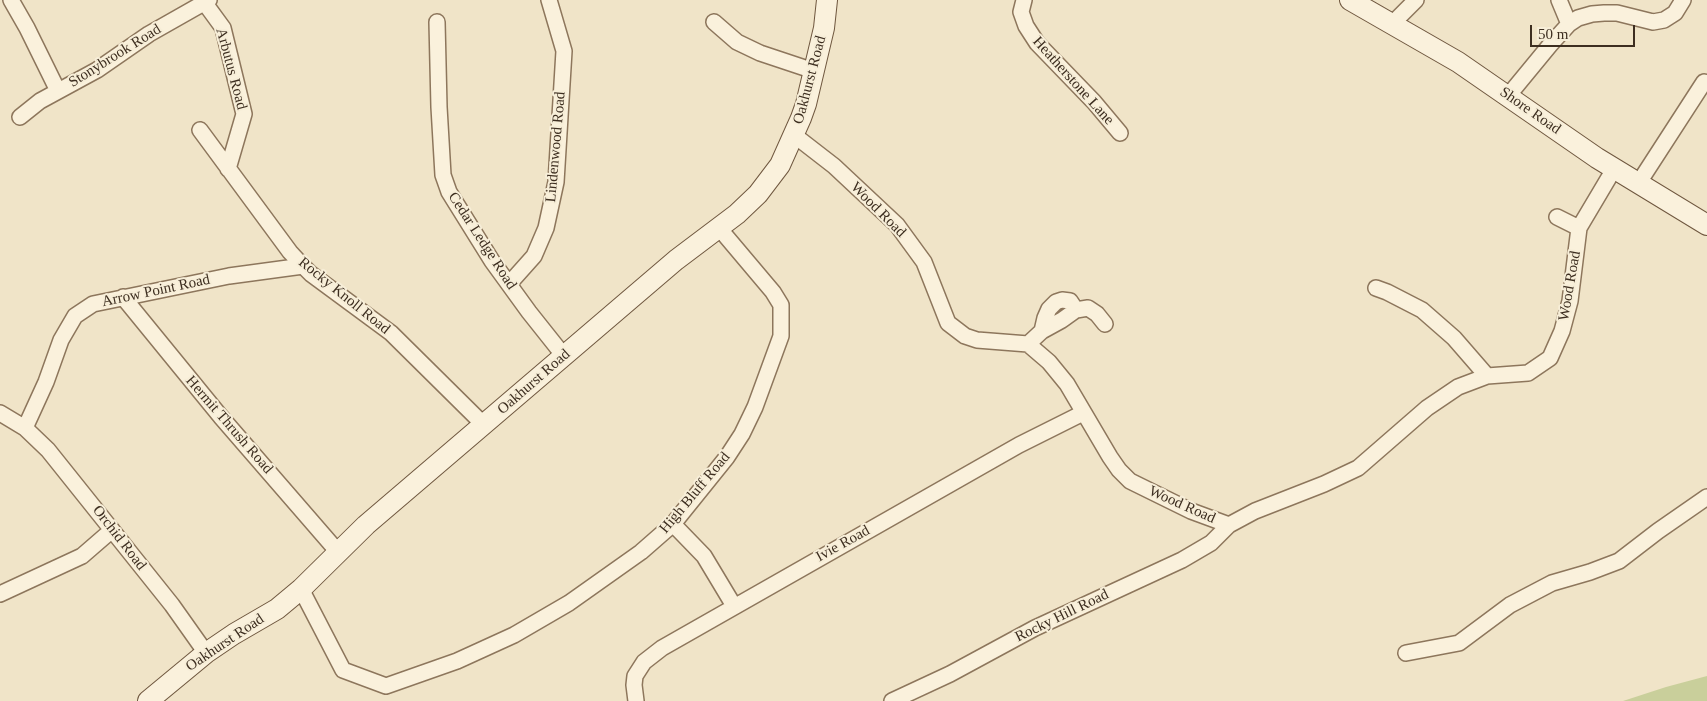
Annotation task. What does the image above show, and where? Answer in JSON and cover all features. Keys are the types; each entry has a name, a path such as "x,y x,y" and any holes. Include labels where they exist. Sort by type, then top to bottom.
{"street":[{"name":"Stonybrook Road","path":"11,0 58,91 97,70 149,34 206,1"},
{"name":"Lindenwood Road","path":"509,284 534,256 546,228 556,182 564,51 549,0"},
{"name":"Oakhurst Road","path":"148,701 206,654 234,634 278,608 301,589 366,525 676,260 736,214 768,182 780,165 806,104 824,28 827,0"},
{"name":"Heatherstone Lane","path":"1024,0 1021,12 1036,44 1094,102 1120,133"},
{"name":"Shore Road","path":"1350,0 1458,62 1614,169 1707,225"},
{"path":"1392,24 1416,0"},
{"path":"1559,0 1569,24"},
{"path":"1508,96 1569,24 1578,18 1604,13 1653,22 1664,20 1675,13 1683,0"},
{"name":"Arbutus Road","path":"206,1 223,28 244,114 228,169"},
{"name":"Cedar Ledge Road","path":"438,22 439,107 443,175 449,192 509,284 564,356"},
{"path":"714,22 737,42 760,53 814,71"},
{"path":"1638,184 1704,82"},
{"path":"20,117 34,104 58,91"},
{"name":"Rocky Knoll Road","path":"200,130 302,266 390,333 484,425"},
{"name":"Wood Road","path":"794,135 834,166 897,225 924,262 948,323 965,336 977,340 1028,344 1049,362 1067,384 1119,470 1130,481 1191,510 1229,525 1255,511 1324,484 1358,468 1447,393 1487,376 1528,373 1550,358 1562,331 1570,301 1579,228 1614,169"},
{"path":"1557,217 1579,228"},
{"name":"High Bluff Road","path":"301,589 343,670 386,686 457,661 514,635 569,603 641,552 674,524 727,457 742,434 755,407 781,336 781,305 773,292 719,228"},
{"name":"Arrow Point Road","path":"25,428 46,382 61,340 75,316 93,304 229,276 302,266"},
{"path":"1376,288 1422,310 1454,338 1487,376"},
{"name":"Hermit Thrush Road","path":"123,297 221,417 338,552"},
{"path":"1028,344 1042,331 1045,318 1050,309 1056,302 1062,300 1070,301 1076,310 1088,308 1097,314 1105,324"},
{"name":"Ivie Road","path":"636,701 635,676 644,662 662,648 1019,445 1083,412"},
{"name":"Orchid Road","path":"0,413 25,428 48,450 172,605 206,654"},
{"path":"1406,653 1459,642 1510,605 1552,582 1590,572 1619,561 1707,497"},
{"path":"674,524 704,556 734,606"},
{"name":"Rocky Hill Road","path":"892,701 950,674 1035,628 1182,560 1211,543 1229,525"},
{"path":"0,594 82,556 112,530"}],"green space":[{"path":"1707,676 1707,701 1623,701 1666,687"}]}
